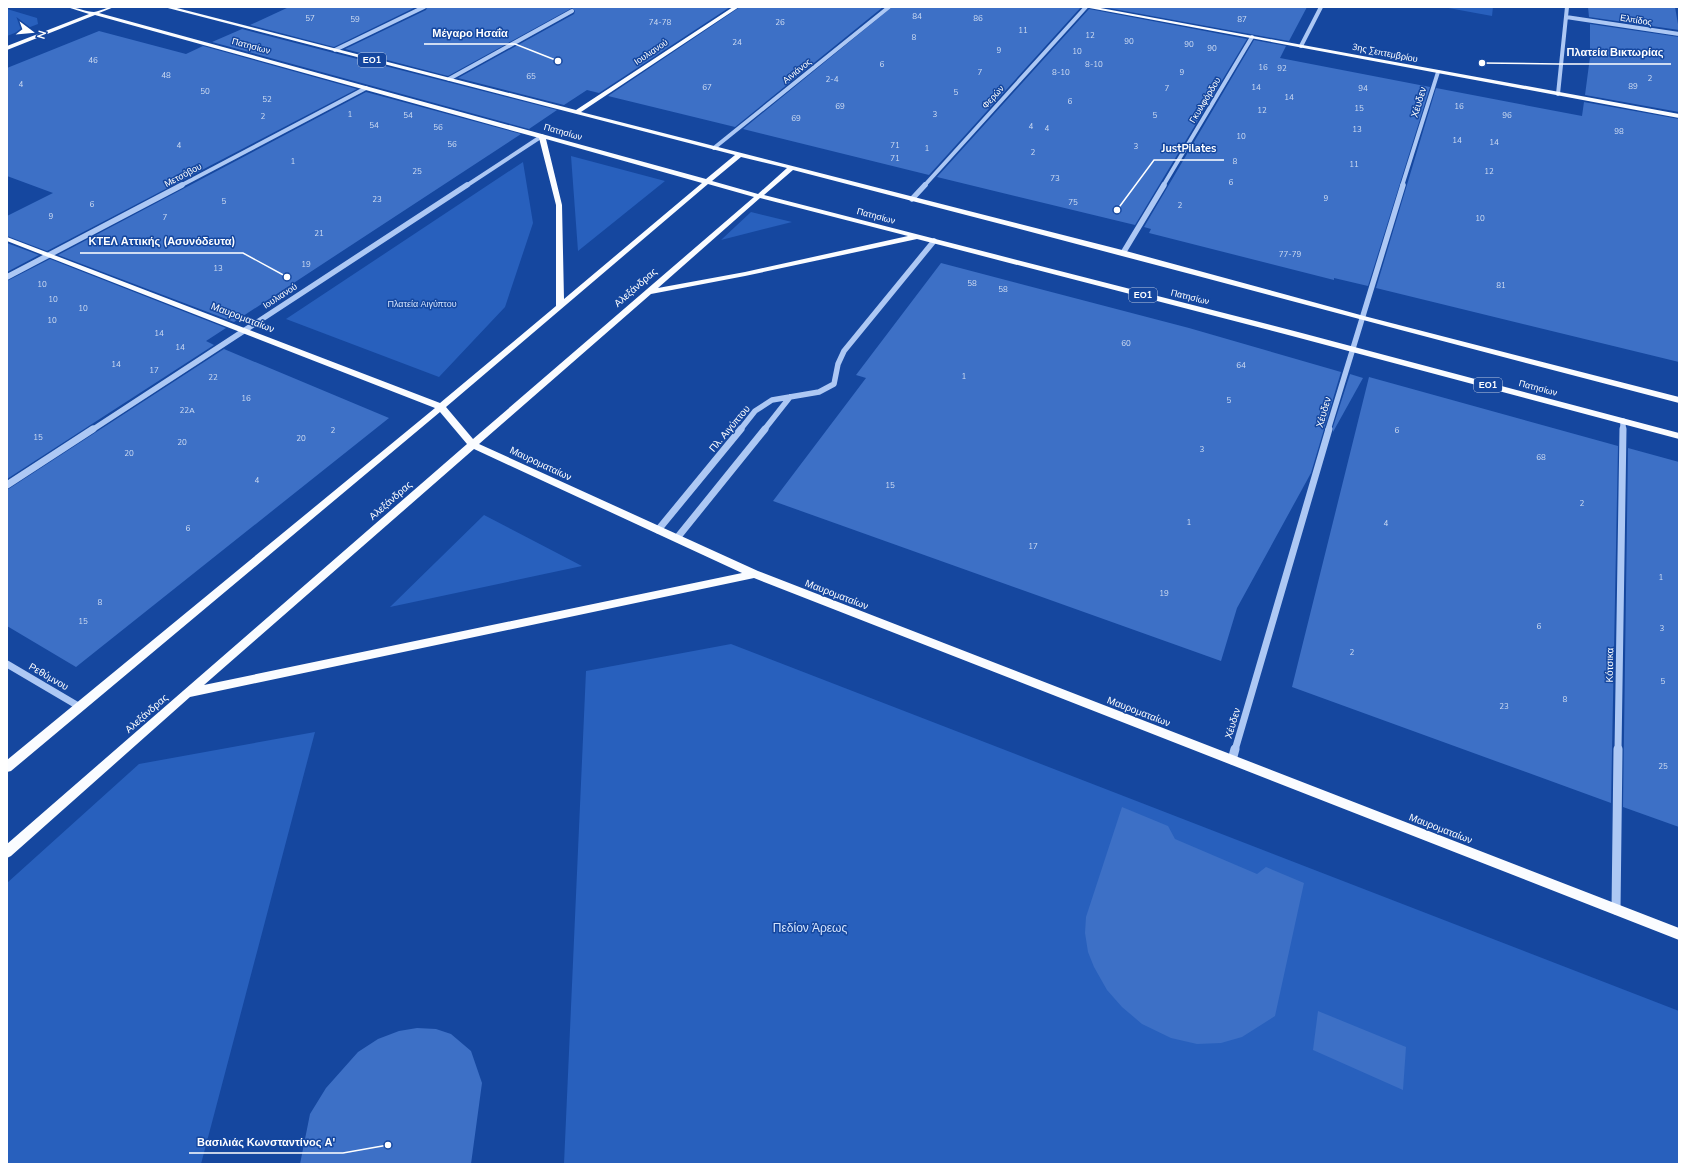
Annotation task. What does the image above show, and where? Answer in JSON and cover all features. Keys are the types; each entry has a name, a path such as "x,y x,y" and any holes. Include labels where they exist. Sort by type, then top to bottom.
{"main road":[{"name":"Πατησίων","path":"70,7 759,196 1352,349 1679,436"},
{"path":"7,48 111,7"},
{"name":"Πατησίων","path":"167,7 1123,253 1361,318 1679,400"},
{"name":"Ιουλιανού","path":"577,112 736,7"},
{"name":"3ης Σεπτεμβρίου","path":"1087,7 1679,116"},
{"path":"542,136 559,205 560,306"},
{"path":"7,767 441,407 739,155"},
{"name":"Αλεξάνδρας","path":"7,852 472,444 791,168"},
{"path":"648,292 745,274 916,236"},
{"name":"Μαυροματαίων","path":"7,239 441,407 472,444 754,574 1679,934"},
{"path":"186,694 754,574"}],"street":[{"path":"335,50 424,7"},
{"name":"Αινιάνος","path":"714,148 889,7"},
{"name":"Φερών","path":"912,199 1087,7"},
{"path":"1301,46 1321,7"},
{"path":"1558,94 1567,7"},
{"path":"449,79 572,11"},
{"name":"Ελπίδος","path":"1566,17 1679,34"},
{"name":"Γκυιλφόρδου","path":"1123,253 1252,37"},
{"name":"Χέυδεν","path":"1232,760 1361,318 1438,72"},
{"name":"Μετσόβου","path":"7,277 366,88"},
{"name":"Ιουλιανού","path":"7,485 542,136"},
{"name":"Πλ. Αιγύπτου","path":"658,530 755,411 772,400 819,392 834,384 838,364 844,351 934,241"},
{"path":"677,538 790,397"},
{"name":"Κότσικα","path":"1616,910 1623,421"},
{"name":"Ρεθύμνου","path":"7,664 80,706"}],"green space":[{"path":"1443,7 1493,7 1492,16"},
{"path":"7,9 37,18 38,24 7,36"},
{"path":"571,156 665,181 578,251"},
{"name":"Πλατεία Αιγύπτου","path":"523,162 533,223 505,307 439,377 286,319"},
{"path":"751,212 792,222 721,240"},
{"path":"484,515 582,566 390,607"},
{"name":"Πεδίον Άρεως","path":"731,644 1679,1011 1679,1164 564,1164 586,671"},
{"path":"315,732 201,1164 7,1164 7,883 139,764"}],"building":[{"path":"289,7 416,7 334,47 250,25"},
{"path":"427,7 730,7 599,93 587,90 564,105 458,78 574,14 575,11 572,8 448,76 345,49 426,10"},
{"path":"740,7 883,7 735,127 608,96"},
{"path":"892,7 1081,7 929,175 743,129"},
{"path":"1103,7 1307,7 1289,41"},
{"path":"1588,7 1675,7 1679,30 1589,17"},
{"path":"1089,9 1247,39 1135,225 937,177"},
{"path":"1590,24 1679,37 1679,112 1585,95 1590,57"},
{"path":"242,29 557,110 529,129 212,42"},
{"path":"99,31 186,54 203,46 357,89 47,251 7,236 7,216 53,193 7,176 7,68"},
{"path":"1254,40 1286,46 1280,58 1430,87 1368,286 1334,278 1334,280 1149,233 1151,229 1144,227"},
{"path":"1436,88 1582,116 1584,102 1679,119 1679,362 1376,288"},
{"path":"366,92 521,134 234,322 58,255"},
{"path":"7,243 39,255 7,272"},
{"path":"50,259 226,328 206,341 214,345 7,479 7,281"},
{"path":"941,263 1189,328 1341,372 1311,473 1237,608 1221,661 773,501 866,378 856,375"},
{"path":"224,349 389,418 76,667 7,626 7,490"},
{"path":"1350,374 1363,378 1333,432 1333,427"},
{"path":"1369,377 1618,446 1611,803 1292,687"},
{"path":"1628,448 1679,462 1679,827 1623,807"},
{"path":"1122,807 1168,826 1175,839 1257,874 1266,867 1304,883 1275,1016 1242,1037 1221,1043 1197,1044 1171,1038 1142,1024 1122,1007 1107,990 1094,967 1088,952 1085,933 1086,917"},
{"path":"1318,1011 1406,1047 1403,1090 1313,1050"},
{"path":"417,1028 436,1029 451,1034 471,1051 482,1083 471,1164 300,1164 310,1114 326,1088 358,1052 378,1039 399,1031"}],"place":[{"name":"Μέγαρο Ησαΐα","path":"558,61"},
{"name":"Πλατεία Βικτωρίας","path":"1482,63"},
{"name":"JustPilates","path":"1117,210"},
{"name":"ΚΤΕΛ Αττικής (Ασυνόδευτα)","path":"287,277"},
{"name":"Βασιλιάς Κωνσταντίνος Α'","path":"388,1145"}]}
